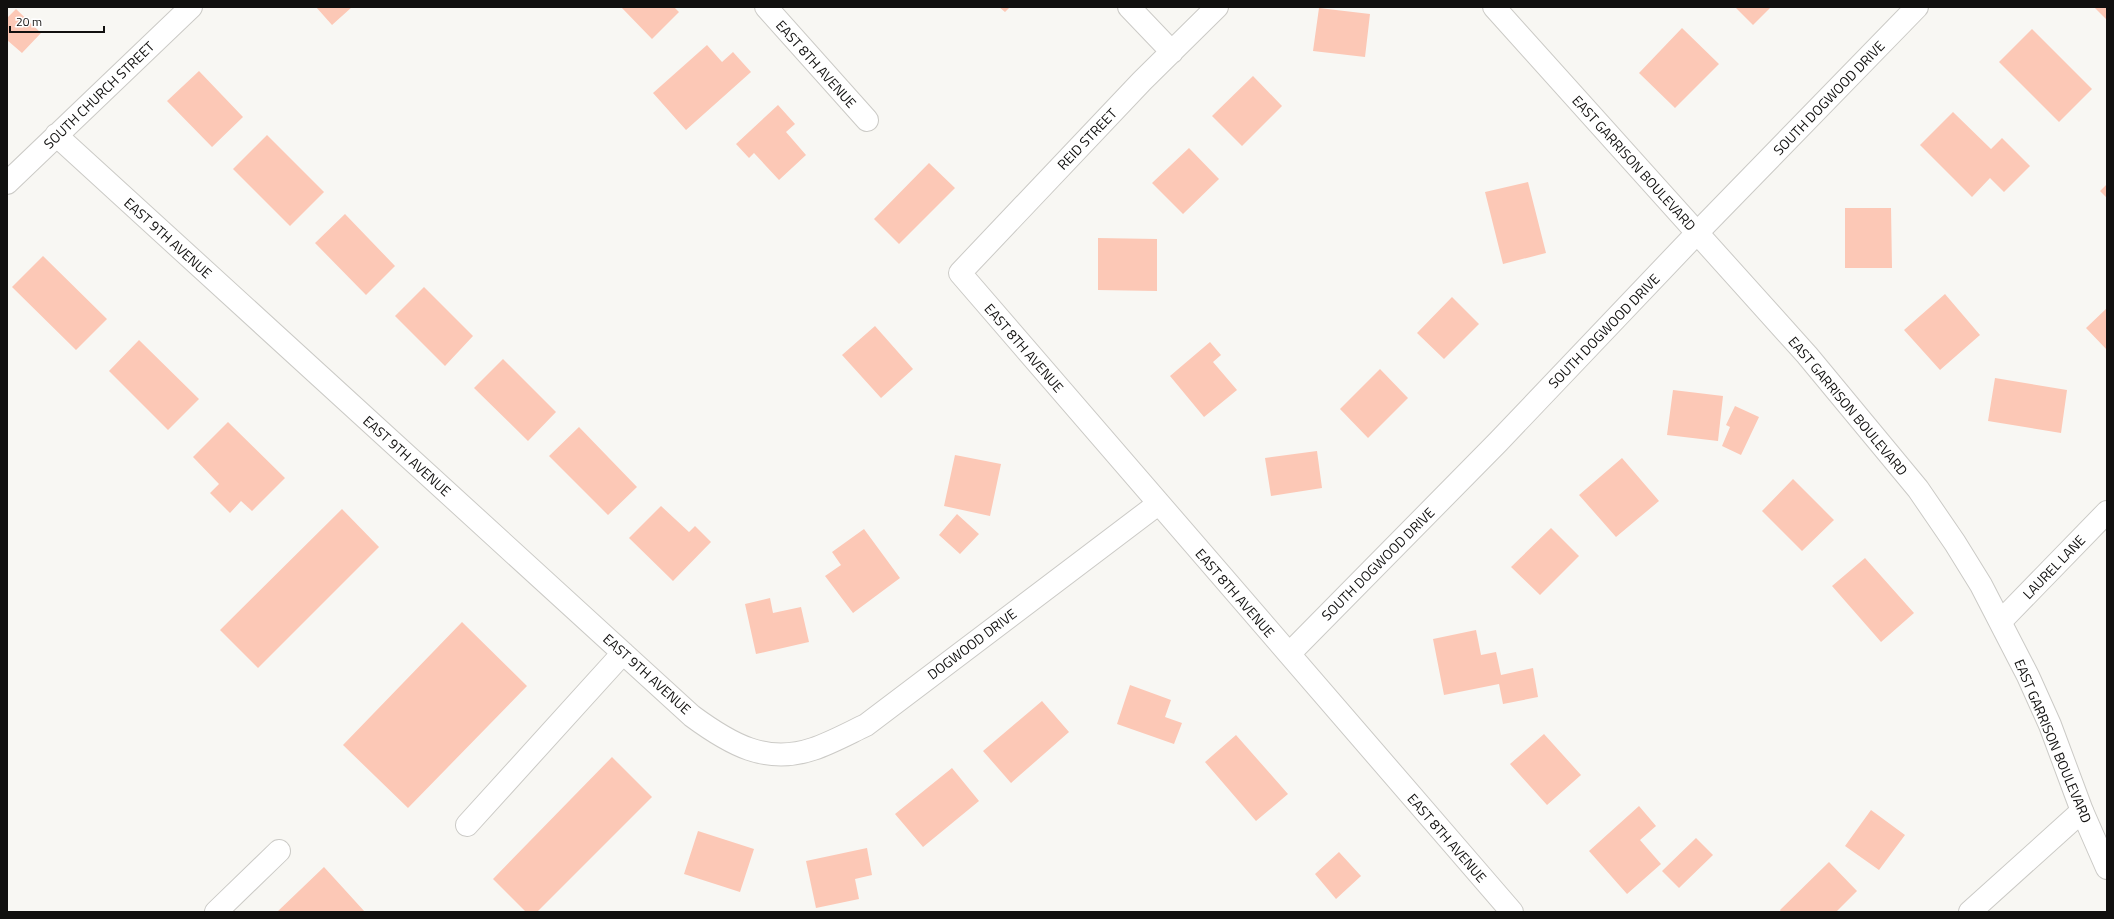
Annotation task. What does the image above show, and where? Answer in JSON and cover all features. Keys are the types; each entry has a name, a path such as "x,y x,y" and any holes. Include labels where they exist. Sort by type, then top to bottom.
{"street":[{"name":"SOUTH CHURCH STREET","path":"7,183 191,7"},
{"name":"EAST 8TH AVENUE","path":"766,7 867,120"},
{"path":"1129,7 1172,52"},
{"name":"REID STREET","path":"960,273 1217,7"},
{"name":"EAST GARRISON BOULEVARD","path":"1494,7 1828,380 1918,489 1955,543 2001,622 2050,725 2082,811 2107,868"},
{"name":"SOUTH DOGWOOD DRIVE","path":"1289,654 1498,442 1697,233 1917,7"},
{"name":"EAST 9TH AVENUE","path":"56,136 692,716 716,734 757,752 772,756"},
{"name":"EAST 8TH AVENUE","path":"960,273 1512,912"},
{"name":"DOGWOOD DRIVE","path":"772,756 795,754 813,749 866,725 1158,504"},
{"name":"LAUREL LANE","path":"2001,622 2107,512"},
{"path":"467,825 624,653"},
{"path":"1970,912 2082,811"},
{"path":"216,912 279,851"}],"building":[{"path":"316,7 352,7 332,25"},
{"path":"621,7 674,7 679,12 652,39"},
{"path":"999,7 1010,7 1005,12"},
{"path":"1735,7 1771,7 1753,25"},
{"path":"2094,7 2107,7 2107,20"},
{"path":"1319,8 1370,14 1365,57 1313,51"},
{"path":"16,9 41,33 22,53 7,40 7,18"},
{"path":"1682,28 1719,64 1675,108 1639,73"},
{"path":"2032,29 2092,89 2059,122 1999,62"},
{"path":"707,45 722,62 733,52 751,72 686,130 653,93"},
{"path":"199,71 243,117 212,147 167,101"},
{"path":"1253,76 1282,106 1242,146 1212,116"},
{"path":"778,105 795,124 786,132 806,155 779,180 754,153 749,158 736,144"},
{"path":"1953,112 1991,149 2002,138 2030,166 2004,192 1990,178 1972,197 1920,145"},
{"path":"267,135 324,192 290,226 233,169"},
{"path":"1189,148 1219,179 1183,214 1152,183"},
{"path":"929,163 955,188 899,244 874,219"},
{"path":"1528,182 1546,253 1503,264 1485,192"},
{"path":"2107,184 2107,198 2100,191"},
{"path":"1845,208 1891,208 1892,268 1845,268"},
{"path":"345,214 395,266 366,295 315,243"},
{"path":"1098,238 1157,239 1157,291 1098,290"},
{"path":"43,256 107,319 76,350 12,287"},
{"path":"424,287 473,336 445,366 395,316"},
{"path":"1945,294 1980,335 1940,370 1904,330"},
{"path":"1452,297 1479,324 1444,359 1417,333"},
{"path":"2107,308 2107,350 2086,328"},
{"path":"875,326 913,369 881,398 842,355"},
{"path":"139,340 199,399 168,430 109,371"},
{"path":"1210,342 1221,355 1213,362 1237,390 1204,417 1170,376"},
{"path":"503,359 556,412 528,441 474,388"},
{"path":"1380,369 1408,398 1368,438 1340,409"},
{"path":"1995,378 2067,390 2061,433 1988,421"},
{"path":"1673,390 1723,396 1718,441 1667,435"},
{"path":"1735,406 1759,417 1741,455 1722,446 1730,427 1726,425"},
{"path":"228,422 285,478 252,511 241,501 230,513 210,493 219,484 193,457"},
{"path":"579,427 637,487 608,515 549,456"},
{"path":"1317,451 1322,488 1271,496 1265,458"},
{"path":"955,455 1001,464 990,516 944,506"},
{"path":"1622,458 1659,501 1616,537 1579,495"},
{"path":"1793,479 1834,520 1802,551 1762,511"},
{"path":"661,506 689,532 695,526 711,542 673,581 629,538"},
{"path":"342,509 379,547 258,668 220,630"},
{"path":"957,514 979,534 960,554 939,535"},
{"path":"1551,528 1579,556 1540,595 1511,567"},
{"path":"864,529 900,578 853,613 825,576 841,565 832,552"},
{"path":"1865,558 1914,613 1881,642 1832,586"},
{"path":"770,598 773,613 801,607 809,642 756,654 745,604"},
{"path":"462,622 527,686 408,808 343,745"},
{"path":"1476,630 1481,655 1496,652 1501,675 1533,668 1538,697 1503,704 1499,684 1444,695 1433,639"},
{"path":"1130,685 1171,700 1165,717 1182,723 1174,744 1117,724"},
{"path":"1042,701 1069,732 1011,783 983,751"},
{"path":"1544,734 1581,775 1547,805 1510,764"},
{"path":"1236,735 1288,794 1256,821 1205,762"},
{"path":"612,757 652,797 537,912 526,912 493,879"},
{"path":"952,768 979,801 923,847 895,814"},
{"path":"1639,806 1656,826 1640,840 1661,864 1627,894 1589,851"},
{"path":"1871,810 1905,835 1879,870 1845,846"},
{"path":"698,831 754,849 740,892 684,874"},
{"path":"1696,838 1713,855 1679,888 1662,871"},
{"path":"867,848 872,875 855,879 859,899 816,908 806,861"},
{"path":"1339,852 1361,876 1336,899 1315,874"},
{"path":"1829,862 1857,891 1836,912 1781,912 1780,910"},
{"path":"324,867 365,912 277,912"}]}
